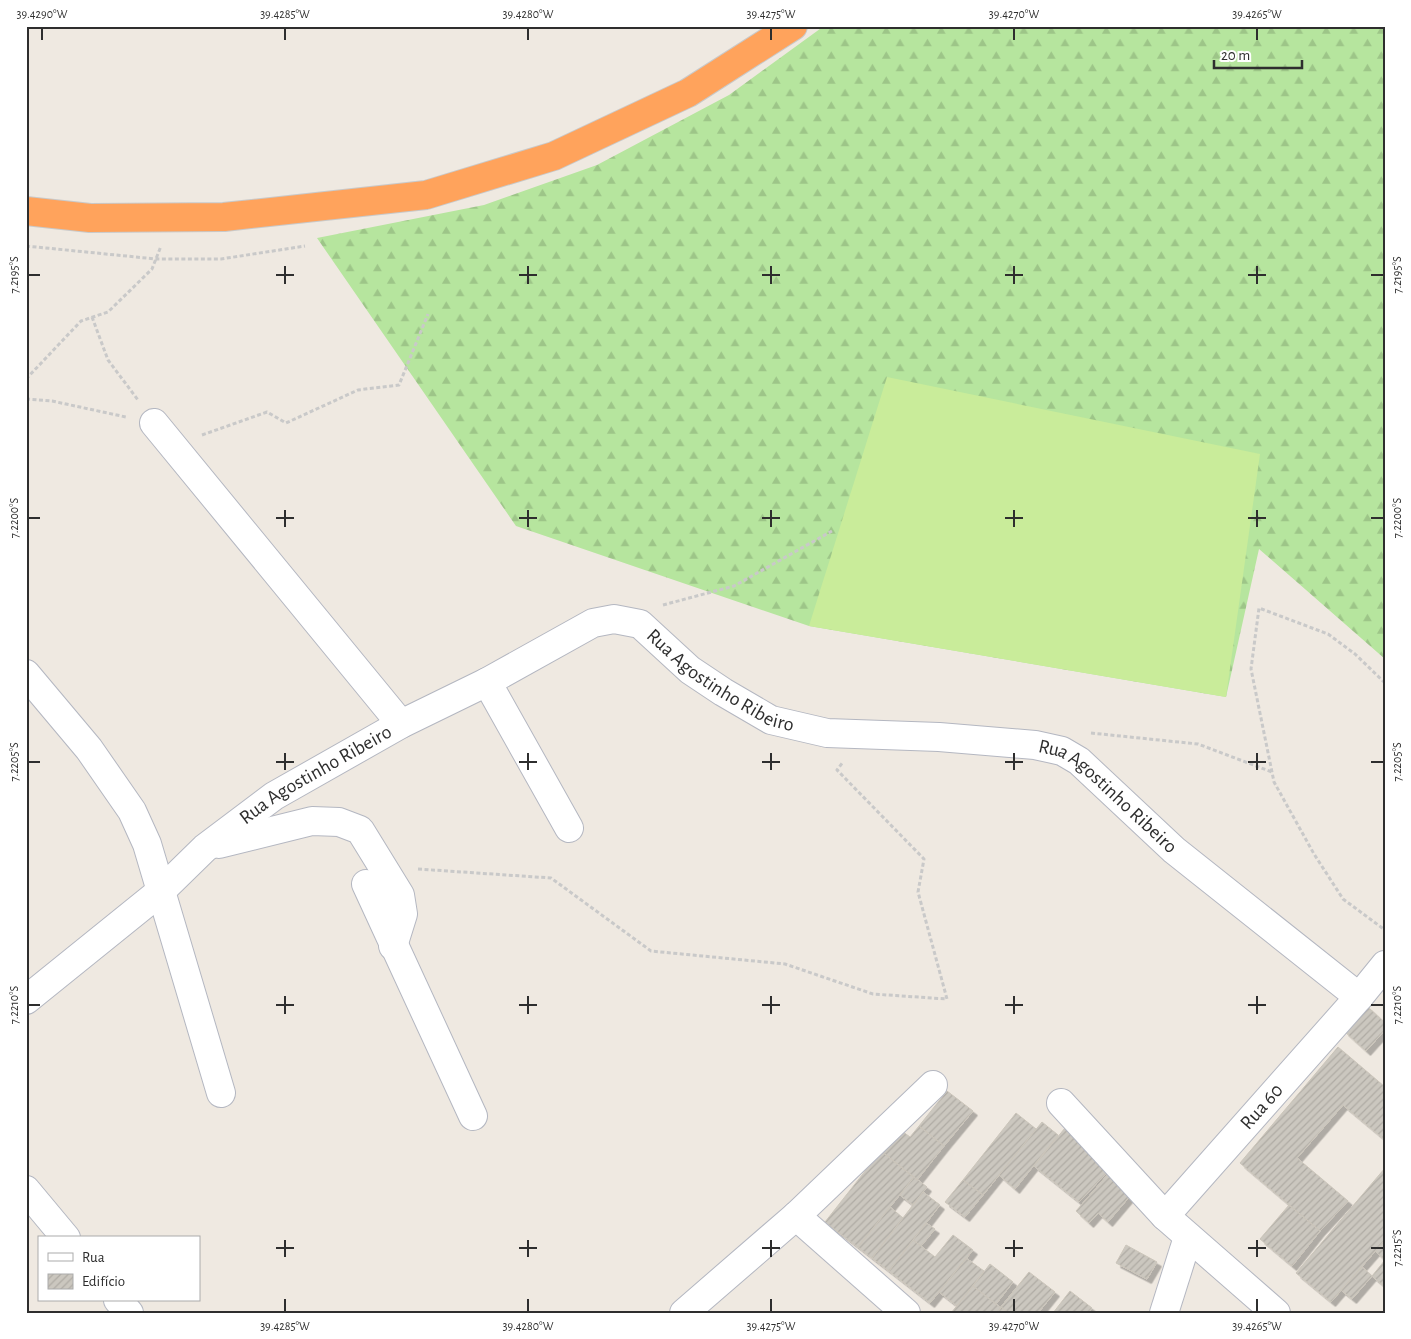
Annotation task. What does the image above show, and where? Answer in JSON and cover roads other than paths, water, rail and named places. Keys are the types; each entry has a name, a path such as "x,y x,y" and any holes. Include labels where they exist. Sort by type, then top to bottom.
{"highway":[{"path":"26,211 90,218 224,217 426,195 554,156 688,93 793,26"}],"street":[{"path":"154,423 401,724"},
{"name":"Rua Agostinho Ribeiro","path":"26,1000 161,891 205,848 274,796 401,724 487,682 593,622 614,619 640,624 690,670 771,720 827,732 939,737 1035,745 1062,751 1079,761 1174,850 1359,997"},
{"path":"26,674 89,749 132,811 146,844 161,891 221,1093"},
{"path":"487,682 569,828"},
{"path":"205,848 312,821 339,822 360,830 393,946 473,1116"},
{"name":"Rua 60","path":"1164,1216 1359,997 1385,965"},
{"path":"684,1313 796,1216 933,1085"},
{"path":"1061,1103 1164,1216 1276,1313"},
{"path":"26,1190 64,1236"},
{"path":"796,1216 906,1313"},
{"path":"1164,1313 1188,1237"},
{"path":"120,1302 129,1313"}]}
